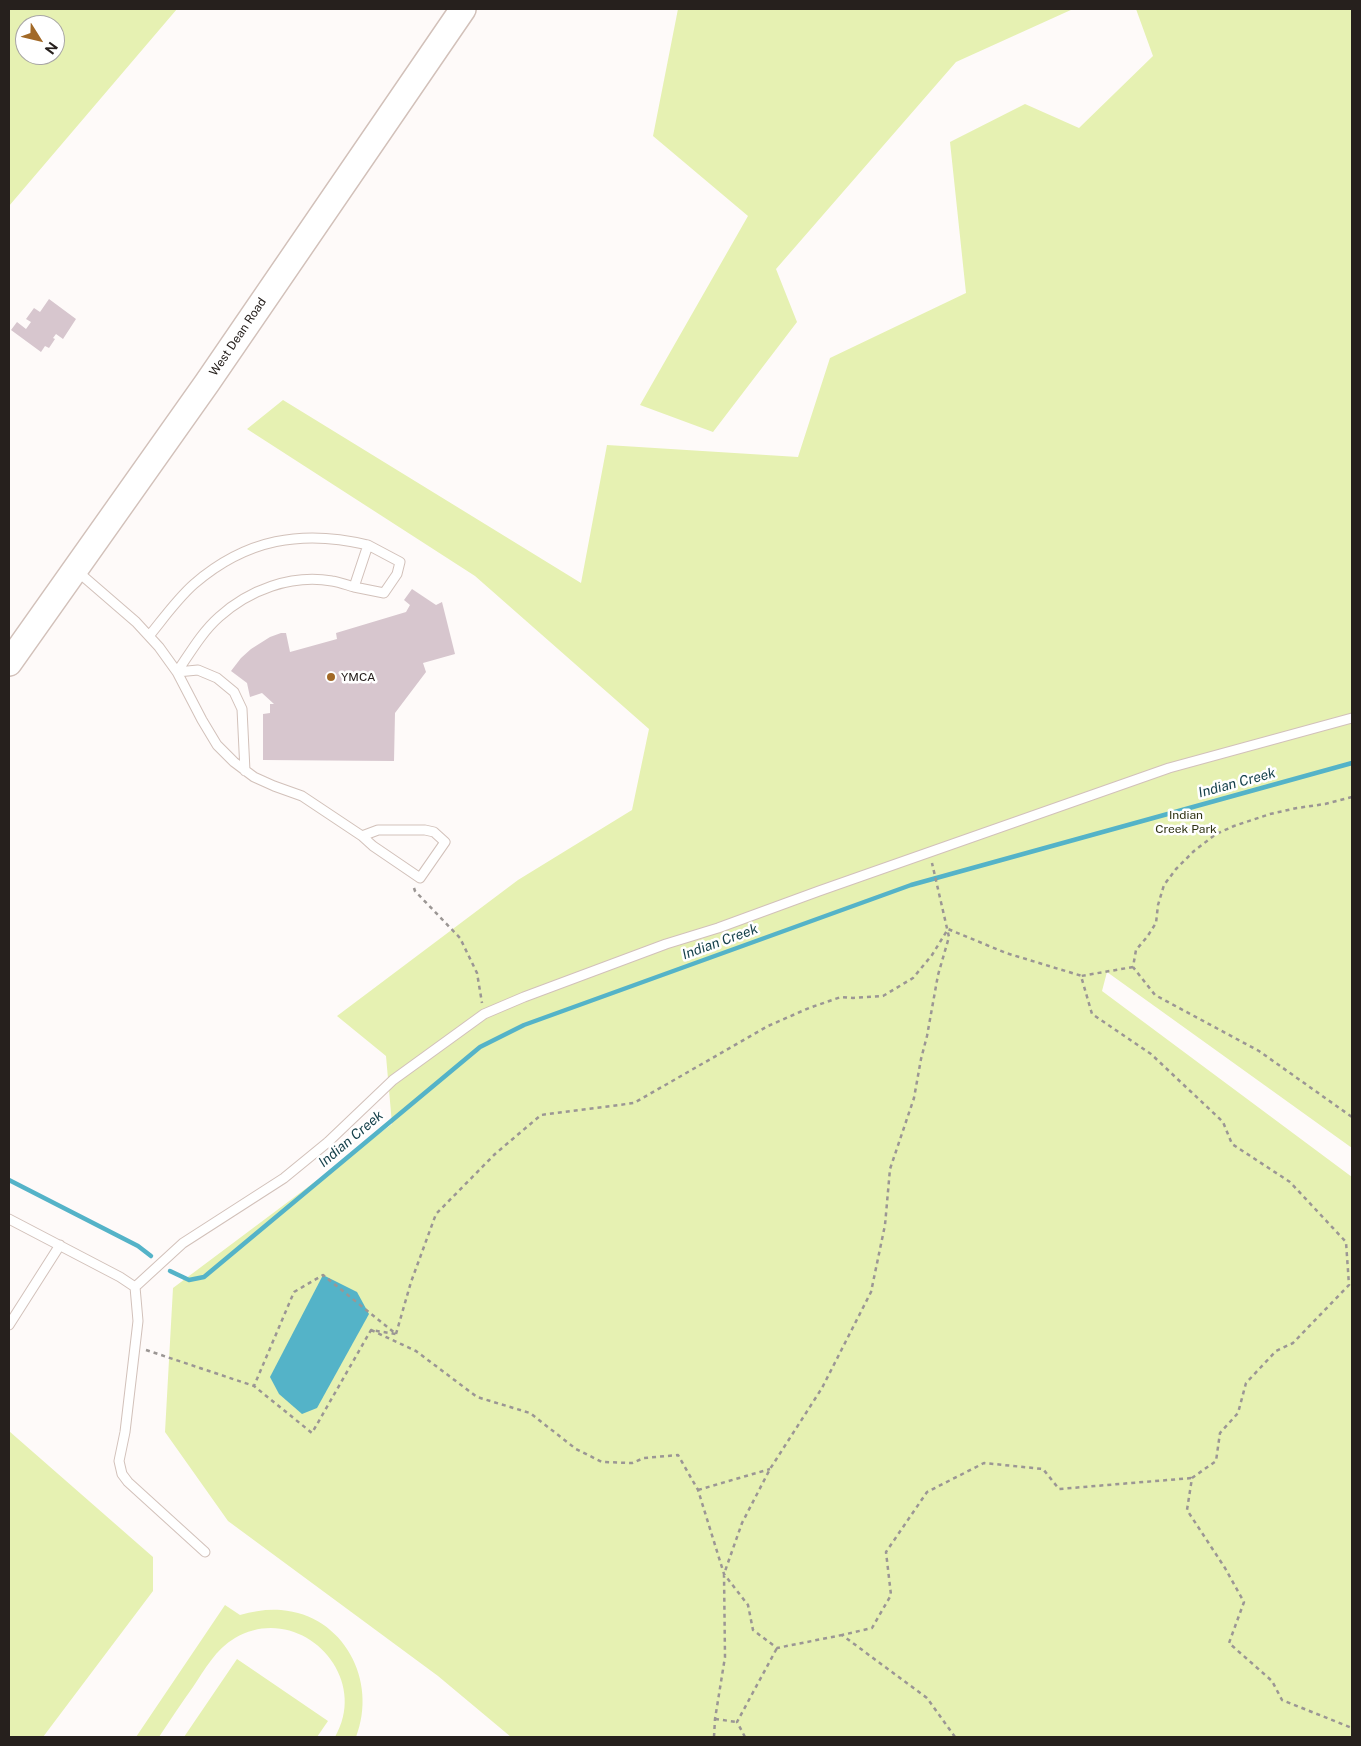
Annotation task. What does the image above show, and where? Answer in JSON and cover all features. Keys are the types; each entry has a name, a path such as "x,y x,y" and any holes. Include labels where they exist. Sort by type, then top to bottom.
{"street":[{"name":"West Dean Road","path":"9,663 207,383 463,9"}],"lane":[{"path":"149,636 192,585 213,569 260,545 286,539 315,537 345,540 368,545 400,562 397,574 384,593 331,581 305,580 282,583 258,591 235,604 218,618 204,633 177,672"},
{"path":"354,587 368,545"},
{"path":"75,569 136,622 149,636 177,672 217,744 245,771 274,786 302,796 420,878 445,842 434,832 425,830 378,830 362,836"},
{"path":"177,672 198,670 217,678 234,692 242,709 245,771"},
{"path":"135,1287 183,1243 284,1178 328,1142 393,1080 484,1014 524,997 666,944 718,928 1169,768 1352,718"},
{"path":"9,1219 60,1244 135,1287"},
{"path":"9,1325 60,1244"},
{"path":"135,1287 138,1321 119,1462 122,1474 128,1482 204,1552"}],"path":[{"path":"1352,797 1270,814 1234,826 1216,834 1194,851 1176,869 1164,885 1158,905 1156,922 1136,950 1133,967 1155,995 1259,1051 1352,1117"},
{"path":"411,872 415,891 460,938 477,973 484,1014"},
{"path":"724,1574 742,1523 770,1469 822,1388 871,1292 886,1225 890,1170 914,1098 921,1059 928,1036 938,975 949,937 936,877"},
{"path":"948,929 1006,953 1081,976 1133,967"},
{"path":"396,1334 411,1282 436,1214 495,1154 541,1115 634,1103 768,1026 808,1008 841,997 883,996 913,978 932,955 948,929"},
{"path":"1081,976 1092,1014 1151,1054 1223,1122 1232,1144 1290,1182 1346,1242 1349,1285 1352,1288"},
{"path":"254,1386 294,1292 323,1275 396,1334"},
{"path":"724,1574 748,1605 753,1630 777,1648 872,1628 891,1595 886,1552 927,1492 984,1463 1043,1468 1059,1489 1192,1478 1216,1461 1220,1433 1238,1413 1246,1383 1276,1351 1293,1342 1349,1285"},
{"path":"371,1330 396,1334"},
{"path":"135,1346 254,1386 312,1433 371,1330"},
{"path":"371,1330 416,1351 477,1397 530,1413 576,1449 602,1462 632,1463 644,1458 678,1455 698,1490 724,1574 725,1657 714,1737"},
{"path":"698,1490 770,1469"},
{"path":"1192,1478 1187,1510 1225,1568 1244,1602 1229,1643 1272,1681 1282,1700 1352,1728"},
{"path":"842,1634 927,1698 955,1737"},
{"path":"737,1722 777,1648"},
{"path":"715,1719 737,1722"},
{"path":"737,1722 745,1737"}],"green space":[{"path":"9,9 177,9 9,206"},
{"path":"678,9 1073,9 956,62 776,269 797,322 713,432 640,405 748,216 653,136"},
{"name":"Indian Creek Park","path":"1136,9 1352,9 1352,1148 1107,972 1102,991 1352,1177 1352,1737 511,1737 438,1676 228,1521 165,1432 173,1288 392,1124 386,1056 337,1016 518,880 632,810 649,729 475,576 247,429 283,400 581,583 607,445 798,457 830,358 966,293 950,142 1025,104 1079,128 1153,56"},
{"path":"9,1431 153,1557 153,1591 43,1737 9,1737"},
{"path":"225,1605 240,1615 250,1612 281,1610 303,1615 322,1624 338,1638 350,1654 359,1674 362,1694 362,1716 356,1737 335,1737 344,1713 344,1690 336,1668 322,1650 304,1636 282,1629 259,1629 235,1638 222,1648 211,1660 159,1737 136,1737"},
{"path":"237,1659 328,1721 317,1737 184,1737"}],"water":[{"path":"323,1275 357,1292 369,1314 317,1408 302,1414 279,1394 270,1377"}],"building":[{"path":"49,299 76,319 63,339 56,334 49,348 45,346 41,352 11,330 17,322 26,329 31,322 26,319 34,308 40,312"},
{"name":"YMCA","path":"412,589 436,605 442,602 455,654 423,663 426,672 395,713 394,761 263,760 263,714 270,713 270,704 274,704 262,693 250,697 247,683 231,671 241,658 270,637 281,633 286,633 290,652 337,639 336,633 406,612 410,605 404,600"}],"waterway":[{"name":"Indian Creek","path":"170,1271 189,1280 204,1277 480,1047 524,1025 911,885 1352,763"},
{"name":"Indian Creek","path":"9,1180 138,1246 151,1256"}],"place":[{"name":"YMCA","path":"331,677"}]}
